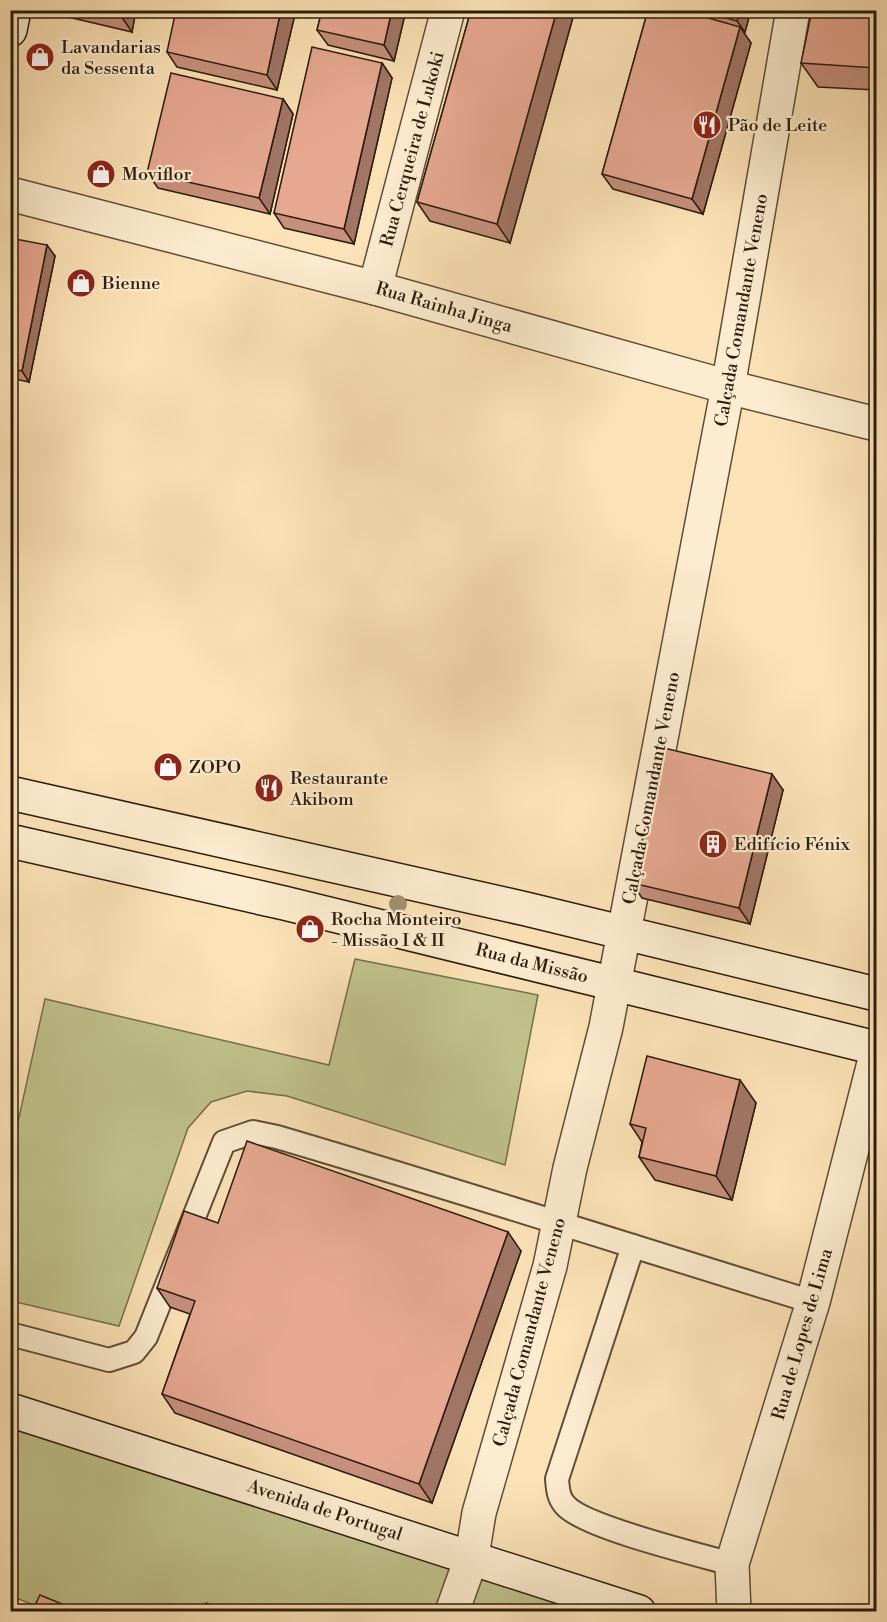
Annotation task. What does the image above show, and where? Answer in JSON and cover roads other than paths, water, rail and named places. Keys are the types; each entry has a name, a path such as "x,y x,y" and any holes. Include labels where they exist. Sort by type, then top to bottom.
{"street":[{"path":"10,30 14,10"},
{"name":"Rua Cerqueira de Lukoki","path":"375,288 448,10"},
{"name":"Calçada Comandante Veneno","path":"452,1611 472,1556 479,1513 550,1266 570,1168 606,1027 728,387 793,10"},
{"name":"Rua Rainha Jinga","path":"10,194 375,288 728,387 876,424"},
{"path":"10,793 624,932 876,994"},
{"name":"Rua da Missão","path":"10,841 296,906 876,1048"},
{"name":"Rua de Lopes de Lima","path":"734,1611 732,1564 813,1302 876,1055"},
{"name":"Avenida de Portugal","path":"10,1410 639,1611"}],"lane":[{"path":"10,1334 109,1360 134,1352 146,1337 224,1142 253,1132 277,1137 559,1222 606,1240 633,1246 813,1302"},
{"path":"633,1246 557,1479 559,1496 566,1507 582,1518 661,1545 732,1564"}],"place":[{"name":"Lavandarias da Sessenta","path":"40,57"},
{"name":"Pão de Leite","path":"707,125"},
{"name":"Moviflor","path":"101,174"},
{"name":"Bienne","path":"81,283"},
{"name":"ZOPO","path":"168,767"},
{"name":"Restaurante Akibom","path":"269,788"},
{"name":"Edifício Fénix","path":"713,844"},
{"name":"Rocha Monteiro - Missão I & II","path":"310,929"}]}
